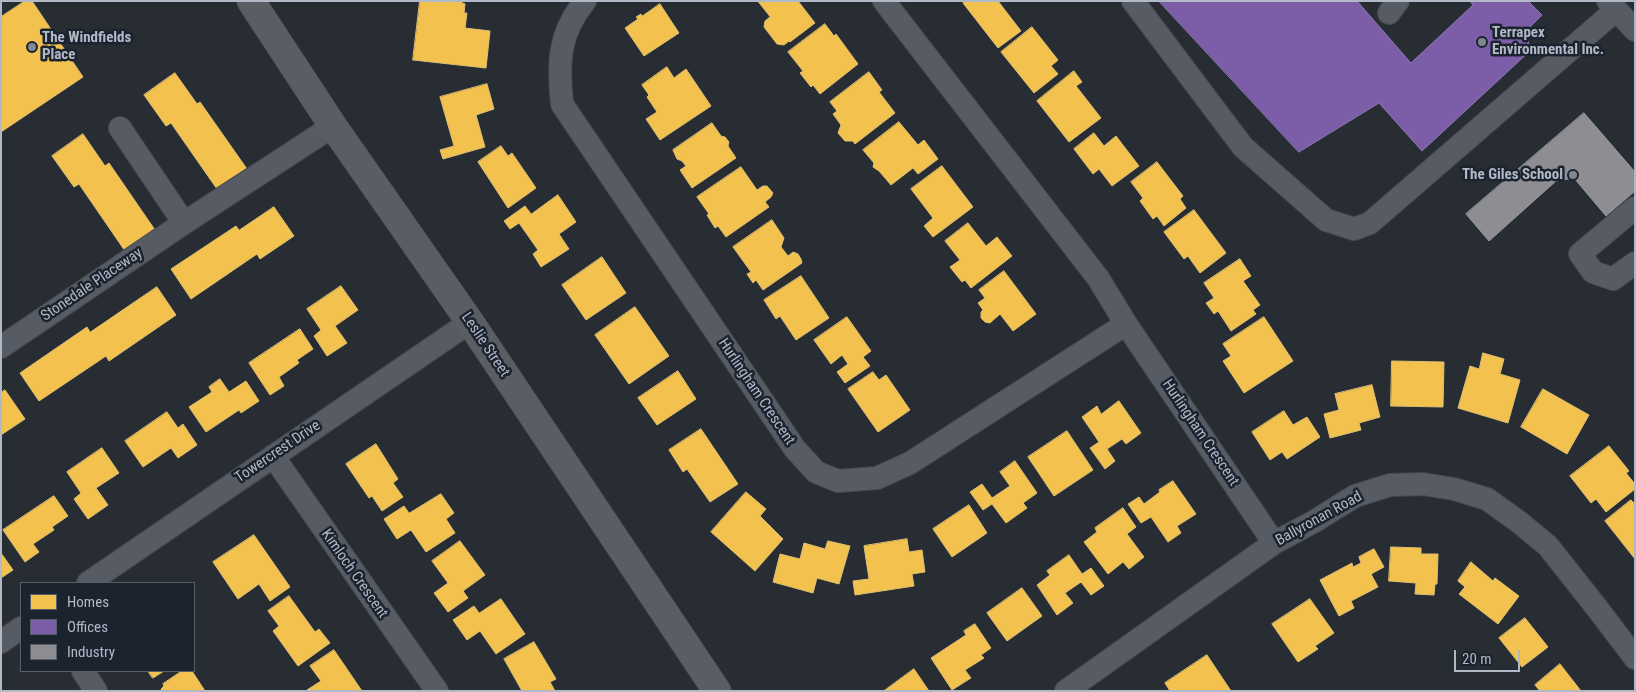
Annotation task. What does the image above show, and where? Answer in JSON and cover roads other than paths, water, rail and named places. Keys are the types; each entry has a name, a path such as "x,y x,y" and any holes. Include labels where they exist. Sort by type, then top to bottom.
{"main road":[{"name":"Leslie Street","path":"251,1 333,126 470,322 717,691"}],"street":[{"name":"Hurlingham Crescent","path":"584,1 574,15 562,46 559,72 562,104 794,449 816,472 838,481 870,479 877,478 910,463 1126,324"},
{"name":"Hurlingham Crescent","path":"884,1 1098,278 1126,324 1274,543"},
{"path":"1133,1 1243,147 1326,220 1354,229 1370,224 1612,6 1635,30"},
{"name":"Stonedale Placeway","path":"1,347 184,223 333,126"},
{"path":"120,128 184,223"},
{"path":"1635,208 1580,254 1593,272 1613,280 1635,263"},
{"name":"Towercrest Drive","path":"89,582 470,322"},
{"name":"Kimloch Crescent","path":"273,456 437,691"},
{"name":"Ballyronan Road","path":"1066,691 1274,543 1315,521 1355,496 1390,484 1423,484 1454,489 1487,500 1519,522 1548,546 1635,658"},
{"path":"1,642 20,629"},
{"path":"84,672 96,691"}],"place":[{"name":"Terrapex Environmental Inc.","path":"1482,42"},
{"name":"The Windfields Place","path":"32,47"},
{"name":"The Giles School","path":"1573,175"}]}
